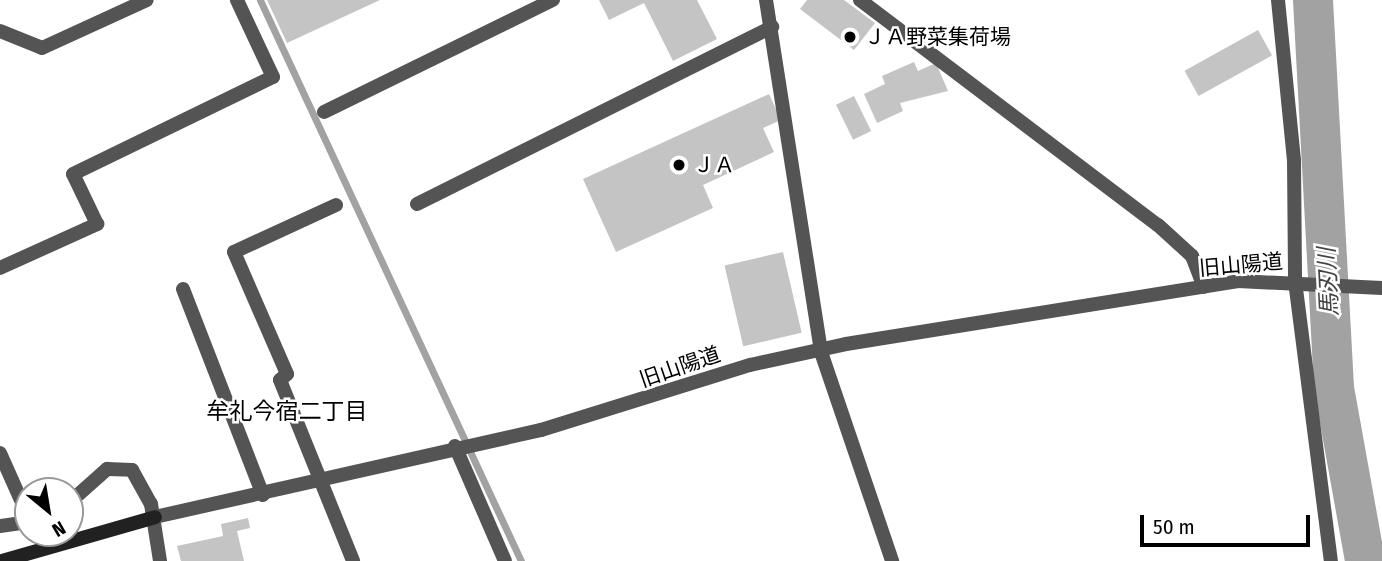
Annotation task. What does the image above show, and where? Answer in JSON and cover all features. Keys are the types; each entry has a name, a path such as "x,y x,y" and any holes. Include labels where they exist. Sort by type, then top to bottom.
{"street":[{"path":"0,31 42,48 147,0"},
{"path":"0,268 97,224 73,174 273,76 237,0"},
{"path":"324,112 554,0"},
{"path":"766,0 821,352 892,561"},
{"path":"860,0 1158,225 1192,256 1204,287"},
{"path":"1278,0 1294,160 1300,281 1331,561"},
{"path":"416,204 772,27"},
{"path":"336,205 234,252 324,479 353,561"},
{"name":"旧山陽道","path":"2,561 155,517 263,495 455,446 541,430 750,365 1034,311 1204,287 1300,281 1382,288"},
{"path":"183,289 263,495"},
{"path":"455,446 505,561"},
{"path":"0,453 14,484"},
{"path":"84,490 107,469 120,466 144,482 155,517 160,561"}],"building":[{"path":"267,0 380,0 287,43"},
{"path":"599,0 697,0 717,39 673,61 644,3 609,20"},
{"name":"ＪＡ野菜集荷場","path":"807,0 844,0 875,23 854,50 800,9"},
{"path":"1258,30 1272,55 1199,96 1185,71"},
{"path":"914,62 918,71 936,63 948,91 900,103 903,111 877,123 864,94 885,84 882,76"},
{"name":"ＪＡ","path":"769,94 781,120 763,128 774,152 703,185 713,208 616,252 583,179"},
{"path":"854,96 871,131 853,140 836,105"},
{"path":"783,252 802,333 743,346 725,265"},
{"path":"248,518 250,528 237,531 244,561 181,561 177,546 223,536 221,524"}],"waterway":[{"path":"260,0 521,561"},
{"name":"馬刃川","path":"1313,0 1334,388 1365,561"}],"place":[{"name":"ＪＡ野菜集荷場","path":"850,37"},
{"name":"ＪＡ","path":"679,165"}],"district":[{"name":"牟礼今宿二丁目","path":"287,411"}]}
